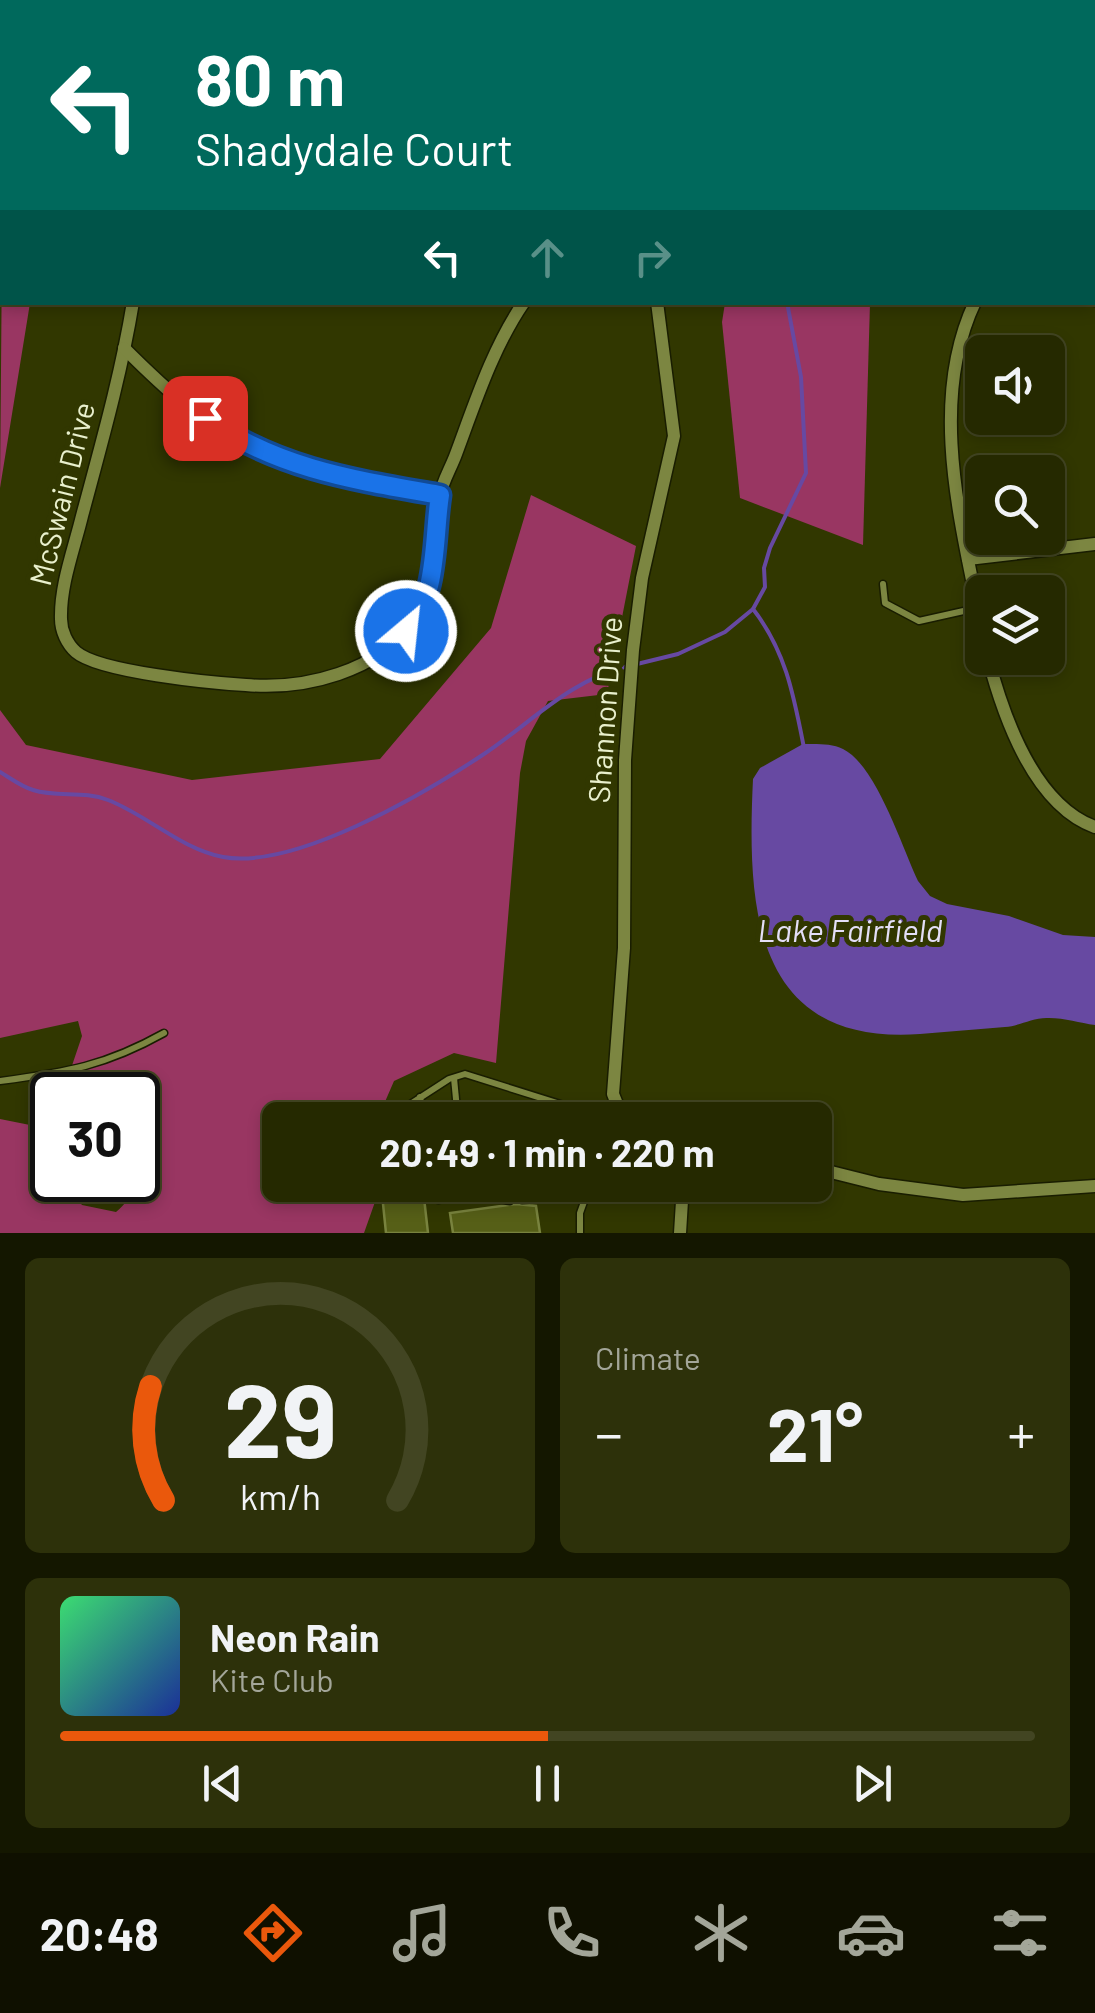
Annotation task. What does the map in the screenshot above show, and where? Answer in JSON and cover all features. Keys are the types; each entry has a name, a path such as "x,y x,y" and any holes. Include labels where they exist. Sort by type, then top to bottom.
{"street":[{"name":"McSwain Drive","path":"132,305 62,602 64,636 85,658 108,665 289,688 329,678 386,648 419,614 429,589 440,495 505,331 522,305"},
{"name":"Shannon Drive","path":"615,1102 613,1083 624,948 625,760 632,672 642,578 674,436 658,305"},
{"path":"971,575 951,403 957,351 974,305"},
{"path":"124,348 205,418 257,451 364,482 440,495"},
{"path":"968,558 1095,544"},
{"path":"993,675 1005,718 1027,758 1062,807 1095,826"},
{"path":"832,1172 879,1184 963,1195 1095,1186"},
{"path":"680,1233 682,1202"}],"lane":[{"path":"883,584 884,603 919,621 965,610"},
{"path":"0,1081 56,1074 118,1058 164,1033"},
{"path":"413,1102 454,1078 474,1076 553,1102"},
{"path":"454,1078 456,1102"},
{"path":"420,1097 421,1102"},
{"path":"580,1233 578,1224 585,1202"}],"shaded area":[{"path":"2,305 30,305 0,488"},
{"path":"725,305 870,305 863,545 740,498 722,322"},
{"path":"531,495 636,546 607,694 548,701 526,741 520,773 496,1063 454,1053 394,1081 385,1102 262,1102 262,1202 375,1202 364,1233 0,1233 0,1119 30,1125 30,1202 79,1202 116,1212 125,1202 160,1202 160,1072 70,1072 82,1036 78,1021 0,1038 0,710 26,745 192,780 380,759 491,628"}],"water":[{"name":"Lake Fairfield","path":"803,744 834,746 855,758 877,789 918,881 930,896 947,904 1009,916 1063,935 1095,937 1095,1025 1043,1018 1011,1026 920,1034 864,1032 822,1017 792,992 771,958 759,918 753,874 753,779 760,768"}],"building":[{"path":"383,1202 424,1202 428,1233 386,1233"},
{"path":"516,1204 536,1206 540,1233 453,1233 450,1213"}],"waterway":[{"path":"637,664 678,654 725,632 753,609 765,587 764,568 770,548 806,473 801,377 788,305"},
{"path":"753,609 781,658 804,748"},
{"path":"0,772 33,790 108,800 208,853 252,858 320,841 392,809 481,756 568,692 628,666"}],"route":[{"path":"205,418 257,451 287,462 364,482 440,495 429,589 419,614 406,631"}]}
